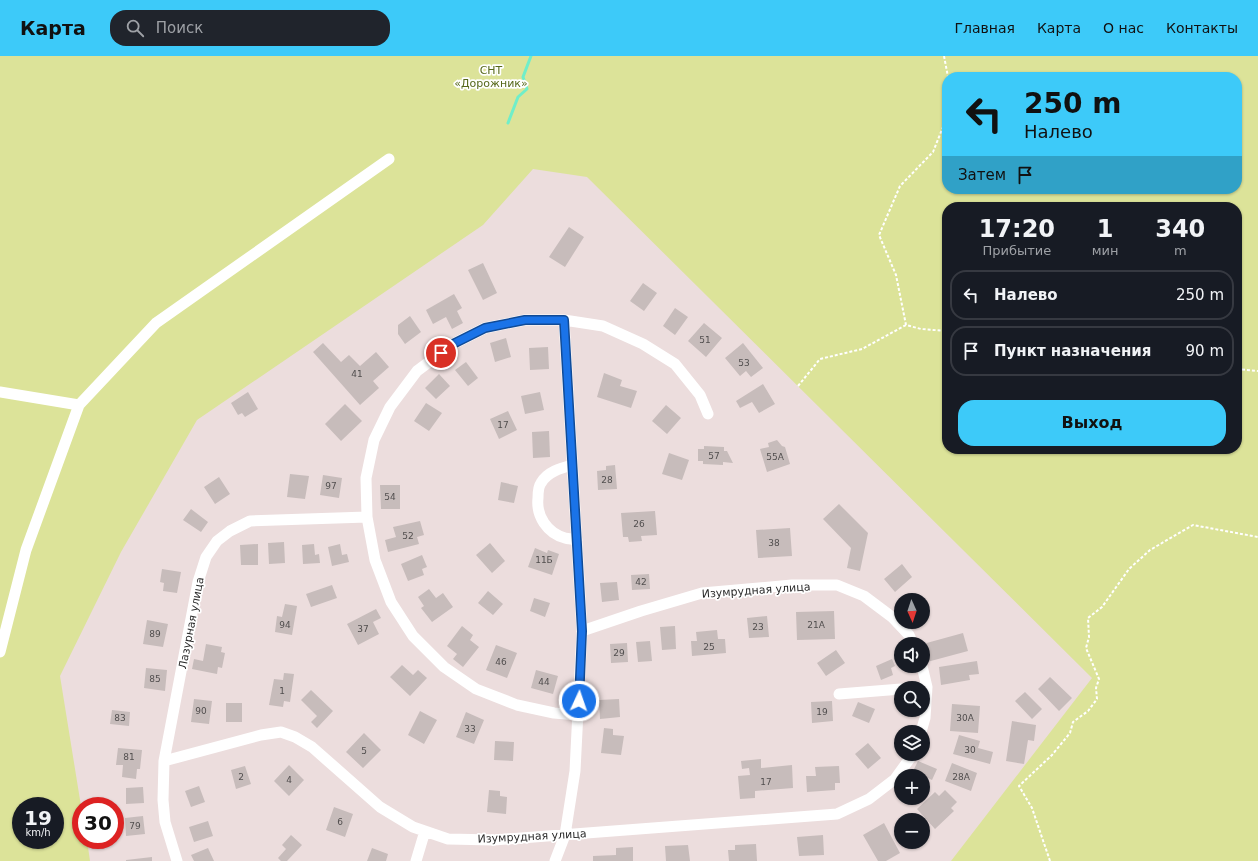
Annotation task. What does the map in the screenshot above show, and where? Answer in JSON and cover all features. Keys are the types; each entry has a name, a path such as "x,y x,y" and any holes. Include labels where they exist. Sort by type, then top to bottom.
{"street":[{"path":"0,652 26,550 80,405 156,323 388,158"},
{"path":"578,715 554,713 517,704 476,689 444,667 413,636 391,602 375,560 367,517 366,478 374,440 390,407 417,371 453,344 485,328 525,320 564,320 603,326 643,344 675,364 700,395 708,414"},
{"path":"555,861 565,835 575,771 582,631 564,320"},
{"path":"0,392 80,405"},
{"path":"572,465 556,470 541,483 537,503 539,514 544,524 552,533 564,538 577,540"},
{"name":"Лазурная улица","path":"176,861 165,822 163,800 164,761 198,582 206,557 217,541 230,531 250,521 367,517"},
{"name":"Изумрудная улица","path":"582,631 702,592 792,585 837,586 864,596 892,617 910,637"},
{"path":"839,694 894,690"},
{"name":"Изумрудная улица","path":"164,761 261,735 281,732 295,737 312,747 380,807 413,827 448,839 494,840 837,814 869,798 895,779 908,761"},
{"path":"416,861 425,831"}],"path":[{"path":"944,56 947,72"},
{"path":"906,325 896,275 879,235 900,186 933,152 942,130"},
{"path":"798,386 820,359 862,349 906,325 921,329 942,331"},
{"path":"1242,369 1258,371"},
{"path":"1050,861 1032,808 1019,786 1052,755 1070,733 1073,722 1088,711 1096,699 1096,688 1099,679 1086,648 1089,637 1088,618 1102,607 1129,569 1150,550 1193,525 1258,537"}],"green space":[{"name":"СНТ «Дорожник»","path":"0,56 1258,56 1258,861 951,861 1092,678 587,177 533,169 483,225 197,420 121,552 60,676 80,797 72,797 72,849 88,849 90,861 0,861"}],"building":[{"path":"569,227 584,237 565,267 549,257"},
{"path":"483,263 497,293 483,300 468,270"},
{"path":"643,283 657,293 644,311 630,301"},
{"path":"454,294 462,308 457,311 463,323 452,329 446,317 433,324 426,310"},
{"path":"675,308 688,317 675,335 663,326"},
{"path":"410,316 421,332 405,344 398,334 398,325"},
{"path":"704,323 722,338 706,357 688,341"},
{"path":"506,338 511,357 495,362 490,343"},
{"path":"323,343 341,362 349,355 360,366 376,352 389,367 373,381 379,388 360,405 313,352"},
{"path":"743,343 763,368 751,377 746,371 740,376 725,358"},
{"path":"548,347 549,369 530,370 529,348"},
{"path":"466,362 478,378 468,386 455,370"},
{"path":"604,373 622,380 620,386 637,391 631,408 597,397"},
{"path":"439,374 450,386 436,399 425,388"},
{"path":"763,384 775,404 759,413 752,402 740,408 736,401"},
{"path":"248,392 258,409 245,417 242,413 238,415 231,403"},
{"path":"540,392 544,410 525,414 521,396"},
{"path":"426,403 442,413 429,431 414,421"},
{"path":"345,404 362,421 341,441 325,424"},
{"path":"666,405 681,418 667,434 652,421"},
{"path":"508,411 517,430 499,439 490,419"},
{"path":"549,431 550,457 533,458 532,432"},
{"path":"777,440 782,446 785,447 790,464 767,472 760,449 769,447 768,443"},
{"path":"704,446 724,447 724,451 727,451 733,463 723,462 723,465 703,464 703,461 698,461 698,449 704,449"},
{"path":"669,453 689,460 682,480 662,474"},
{"path":"615,465 617,489 598,490 597,471 606,470 606,466"},
{"path":"290,474 309,476 305,499 287,497"},
{"path":"323,475 342,478 339,498 320,495"},
{"path":"219,477 230,494 215,504 204,487"},
{"path":"501,482 518,486 514,503 498,500"},
{"path":"380,485 400,485 400,509 381,509"},
{"path":"839,504 868,533 860,571 847,568 851,548 823,519"},
{"path":"191,509 208,522 201,532 183,520"},
{"path":"655,511 657,535 641,536 642,541 629,542 628,537 623,537 621,513"},
{"path":"420,521 424,535 417,537 419,544 388,552 385,540 396,537 393,527"},
{"path":"790,528 792,556 758,558 756,530"},
{"path":"284,542 285,563 269,564 268,543"},
{"path":"490,543 505,561 492,573 476,555"},
{"path":"258,544 258,565 241,565 240,545"},
{"path":"314,544 315,555 319,554 320,563 303,564 302,545"},
{"path":"340,544 342,555 347,554 349,562 332,566 328,547"},
{"path":"535,548 547,553 548,550 559,554 552,575 528,567"},
{"path":"422,555 427,567 422,569 424,575 408,581 401,564"},
{"path":"902,564 912,577 895,592 884,579"},
{"path":"162,569 181,572 177,593 163,591 164,583 160,582"},
{"path":"649,574 650,589 632,590 631,575"},
{"path":"617,582 619,600 602,602 600,583"},
{"path":"332,585 337,598 311,607 306,594"},
{"path":"429,589 436,598 443,593 453,607 432,622 421,608 424,606 418,597"},
{"path":"488,591 503,604 493,615 478,603"},
{"path":"534,598 550,603 545,617 530,611"},
{"path":"285,604 297,606 292,635 275,632 277,616 282,617"},
{"path":"376,609 381,618 373,622 379,634 358,645 347,624"},
{"path":"834,611 835,639 797,640 796,612"},
{"path":"767,616 769,637 749,638 747,618"},
{"path":"147,620 168,624 163,647 143,644"},
{"path":"462,626 473,635 470,640 479,647 463,667 453,659 457,654 447,646"},
{"path":"675,626 676,649 662,650 660,627"},
{"path":"717,630 718,639 725,639 726,653 692,656 691,641 697,641 696,632"},
{"path":"963,633 968,651 930,661 930,642"},
{"path":"650,641 652,661 638,662 636,642"},
{"path":"627,643 628,662 611,663 610,644"},
{"path":"206,644 222,647 221,652 225,653 222,668 218,667 217,674 192,669 194,659 203,661"},
{"path":"496,645 517,653 507,678 486,670"},
{"path":"836,650 845,663 826,676 817,663"},
{"path":"892,659 894,664 894,666 891,668 893,675 881,680 876,666"},
{"path":"977,661 979,674 969,675 970,680 941,685 939,667"},
{"path":"402,665 413,675 418,670 427,678 410,696 390,677"},
{"path":"146,668 167,670 165,691 144,688"},
{"path":"536,670 558,676 553,694 531,688"},
{"path":"284,673 294,674 290,702 284,701 283,707 269,705 274,679 283,680"},
{"path":"1050,677 1072,698 1059,711 1038,689"},
{"path":"311,690 333,711 317,728 311,722 317,716 301,700"},
{"path":"1025,692 1042,709 1032,719 1015,701"},
{"path":"194,699 212,701 209,724 191,722"},
{"path":"619,699 620,717 600,719 599,700"},
{"path":"832,701 833,721 812,723 811,702"},
{"path":"858,702 875,709 869,723 852,716"},
{"path":"226,703 242,703 242,722 226,722"},
{"path":"952,704 980,706 978,733 950,731"},
{"path":"112,710 130,712 129,726 110,724"},
{"path":"420,711 437,720 424,744 408,735"},
{"path":"466,712 484,720 474,744 456,737"},
{"path":"1012,721 1036,725 1034,741 1028,740 1024,764 1006,761"},
{"path":"604,728 613,729 613,735 624,736 621,755 601,753"},
{"path":"364,733 381,750 363,768 346,752"},
{"path":"959,735 980,741 978,748 993,752 990,764 953,754"},
{"path":"495,741 514,742 513,761 494,760"},
{"path":"868,743 881,758 868,769 855,754"},
{"path":"118,748 142,750 140,769 137,769 136,779 122,777 123,765 116,765"},
{"path":"761,759 761,768 792,765 793,788 755,791 755,798 740,799 738,776 750,775 749,768 742,769 741,761"},
{"path":"918,761 937,769 932,780 930,779 930,769 914,769"},
{"path":"952,763 977,773 971,791 945,781"},
{"path":"289,765 304,780 289,796 274,781"},
{"path":"245,766 251,784 236,789 231,770"},
{"path":"839,766 840,783 835,783 835,790 807,792 806,776 816,776 815,767"},
{"path":"199,786 205,802 191,807 185,791"},
{"path":"143,787 144,803 126,804 126,788"},
{"path":"489,790 500,791 500,796 507,797 506,814 487,812"},
{"path":"945,790 957,802 951,808 954,811 935,829 930,823 930,813 921,813 917,809 921,805 930,805 930,797 935,792 939,796"},
{"path":"334,807 353,814 345,837 326,830"},
{"path":"143,816 145,834 126,836 125,818"},
{"path":"208,821 213,836 194,842 189,827"},
{"path":"884,823 894,842 894,849 898,849 900,853 886,861 878,861 863,835"},
{"path":"291,835 302,845 287,861 281,861 278,858 286,849 282,845"},
{"path":"823,835 824,855 799,856 797,837"},
{"path":"756,844 757,861 729,861 728,850 735,850 735,845"},
{"path":"688,845 690,861 666,861 665,846"},
{"path":"633,847 633,861 593,861 593,856 616,855 616,848"},
{"path":"208,848 214,861 194,861 191,855"},
{"path":"372,848 388,854 386,861 367,861"},
{"path":"152,857 152,861 126,861 126,860"}],"waterway":[{"path":"508,123 518,97 527,89 523,77 531,56"}],"route":[{"path":"441,353 453,344 485,328 525,320 564,320 582,631 579,701"}]}
